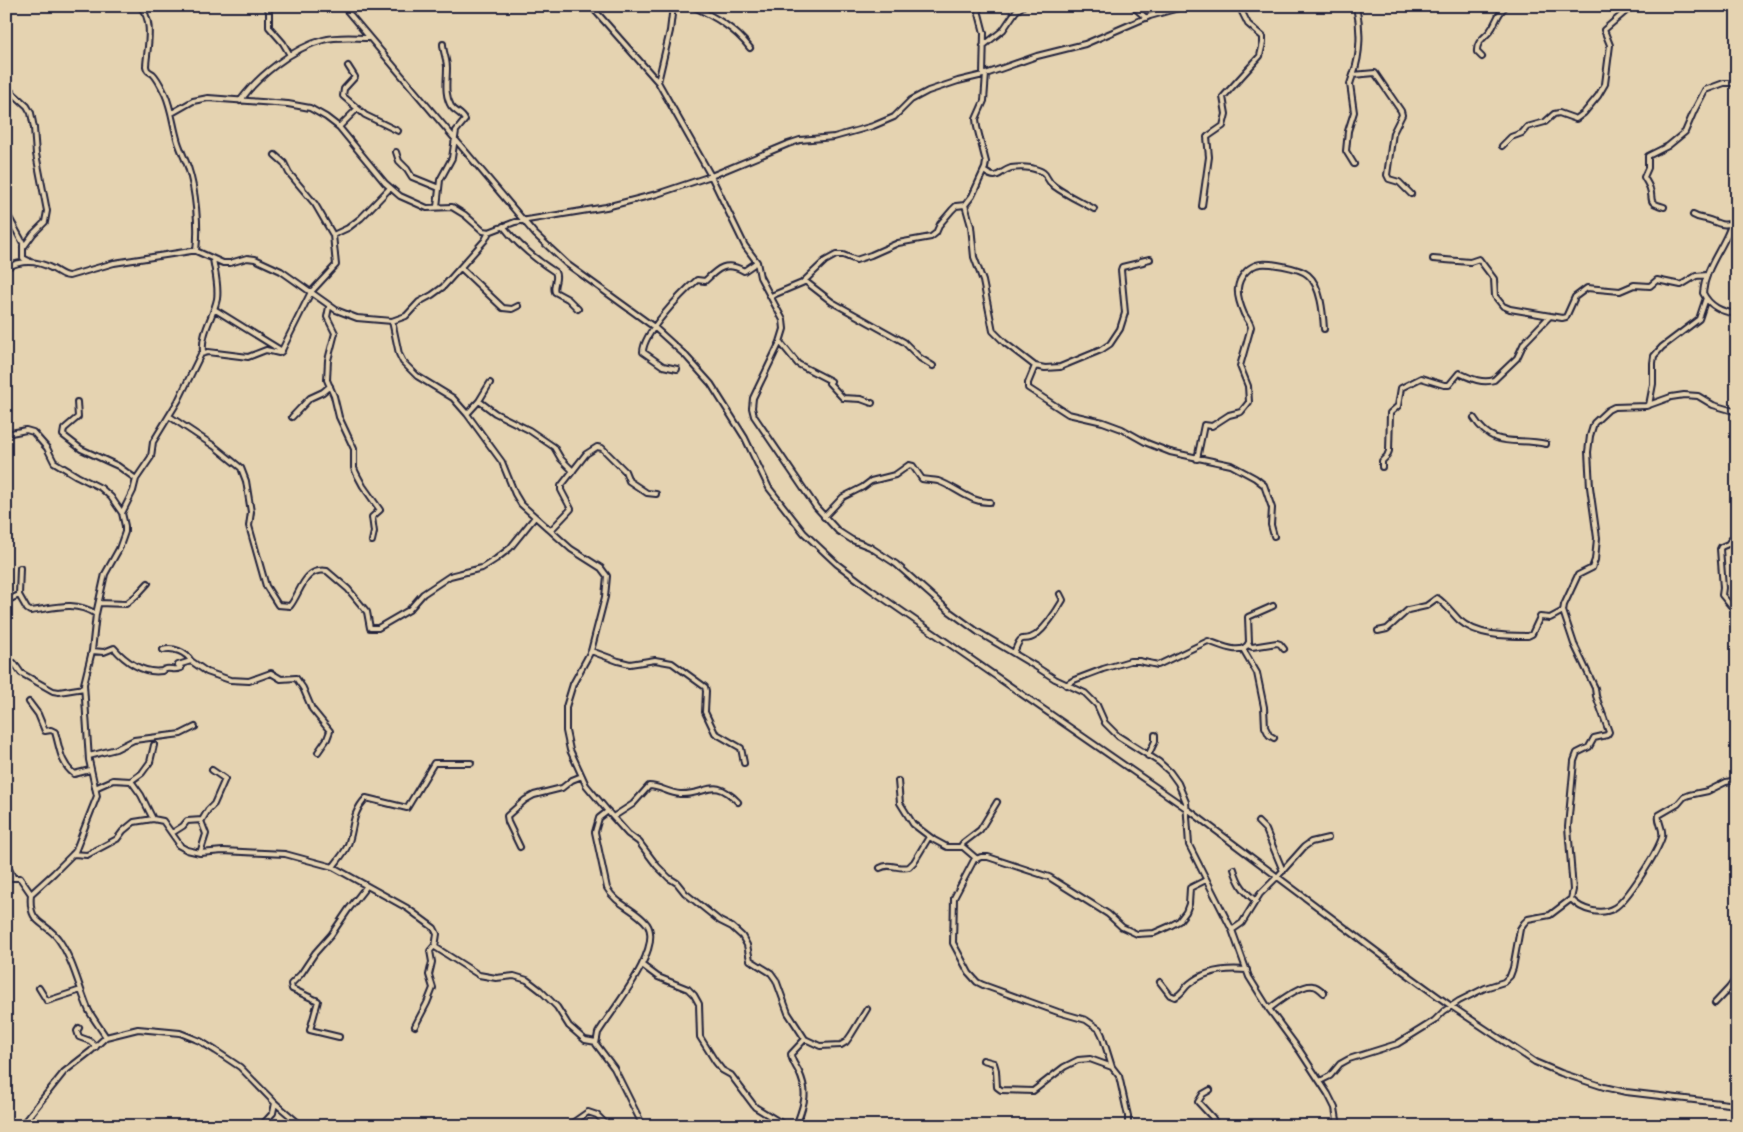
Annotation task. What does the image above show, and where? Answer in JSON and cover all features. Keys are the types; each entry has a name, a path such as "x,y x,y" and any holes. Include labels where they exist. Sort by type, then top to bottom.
{"street":[{"path":"139,6 146,14 148,22 147,70 153,74 162,88 172,113 178,142 189,169 196,213 198,241 196,251"},
{"path":"267,6 269,27 283,43 290,55"},
{"path":"343,6 522,220 567,264 654,327 686,356 710,384 745,438 769,488 804,533 837,564 870,589 1186,808 1451,1006 1535,1062 1604,1087 1626,1092 1737,1106"},
{"path":"590,6 658,82 711,176 745,246 757,262 760,277 784,324 780,342 753,398 753,412 811,499 824,517 838,531 870,547 896,564 949,611 978,632 1066,685 1079,689 1090,696 1109,727 1130,744 1166,767 1178,783 1186,802 1186,830 1189,845 1232,930 1254,985 1328,1094 1335,1108 1338,1126"},
{"path":"658,82 674,6"},
{"path":"692,6 729,26 750,48"},
{"path":"771,296 805,281 821,264 836,254 856,260 898,243 931,237 956,206 965,205 972,196 984,171 986,162 976,119 984,101 984,33 977,6"},
{"path":"983,46 1003,30 1016,11 1023,6"},
{"path":"1133,6 1146,18"},
{"path":"172,113 198,99 214,98 288,104 310,108 326,117 338,127 390,188 400,196 421,207 448,207 457,210 483,231 488,232 522,220 606,207 657,194 711,176 800,140 834,137 873,126 894,117 911,100 928,91 984,75 1037,56 1085,44 1146,18 1186,6"},
{"path":"1202,206 1209,157 1207,137 1223,126 1226,114 1223,97 1260,56 1264,43 1263,37 1248,24 1239,6"},
{"path":"1354,164 1346,151 1348,131 1354,112 1351,79 1358,58 1359,48 1356,6"},
{"path":"1482,57 1477,52 1477,46 1491,30 1499,12 1506,6"},
{"path":"1502,146 1511,137 1522,133 1527,127 1546,122 1554,114 1559,113 1576,119 1584,113 1598,96 1606,81 1610,45 1604,30 1632,6"},
{"path":"1653,6 1658,6"},
{"path":"240,101 258,81 290,55 324,40 348,37 369,38"},
{"path":"437,208 442,174 452,158 456,131 465,120 452,107 450,102 446,87 447,68 442,44"},
{"path":"348,66 355,77 342,94 367,117 398,132"},
{"path":"1353,75 1375,73 1401,111 1402,115 1392,133 1387,175 1389,179 1398,182 1411,194"},
{"path":"1664,208 1653,202 1651,189 1644,177 1648,168 1648,156 1665,148 1685,132 1705,90 1724,83 1737,81"},
{"path":"6,87 27,106 31,113 36,154 47,211 45,222 23,248"},
{"path":"338,127 357,108"},
{"path":"396,152 399,161 412,177 439,188"},
{"path":"202,352 245,357 253,356 264,350 278,353 282,351 311,292 336,265 332,235 315,204 289,173 284,162 275,155"},
{"path":"984,171 991,176 1015,168 1042,171 1052,184 1069,196 1094,208"},
{"path":"332,235 348,228 361,218 390,188"},
{"path":"965,205 972,231 974,257 983,281 994,332 1035,366 1045,368 1060,367 1106,348 1115,337 1124,318 1126,308 1120,274 1122,267 1150,259"},
{"path":"1737,211 1726,236 1712,260 1703,293 1720,311 1737,314"},
{"path":"6,212 23,243 23,258 29,261"},
{"path":"1693,215 1720,225 1730,224"},
{"path":"503,226 524,248 555,272 557,277 554,287 555,292 578,309"},
{"path":"6,268 34,261 69,276 114,263 196,251 219,262 226,263 253,258 277,269 329,307 357,318 392,321 406,316 419,302 442,287 485,240 488,232"},
{"path":"1434,258 1470,262 1479,259 1494,277 1494,294 1503,306 1510,309 1562,318 1566,317 1575,297 1587,288 1620,291 1634,285 1648,286 1657,280 1680,285 1696,276 1707,275"},
{"path":"122,513 133,491 136,479 151,457 153,442 169,416 202,352 204,332 214,309 217,290 213,259"},
{"path":"677,369 663,366 643,352 643,347 654,327 667,310 697,280 705,281 714,271 720,268 736,267 744,271 757,262"},
{"path":"1197,458 1204,425 1212,426 1229,415 1241,412 1249,402 1248,386 1240,366 1251,327 1241,308 1238,293 1238,286 1242,276 1255,265 1262,264 1285,266 1310,276 1321,300 1324,329"},
{"path":"461,268 503,308 512,309 518,306"},
{"path":"805,281 832,302 904,342 920,358 933,366"},
{"path":"1650,405 1654,356 1662,346 1699,319 1706,298"},
{"path":"329,307 327,317 335,333 328,364 328,380 339,418 354,449 354,468 362,486 380,510 372,517 374,532 372,541"},
{"path":"214,309 282,351"},
{"path":"1382,467 1382,461 1389,451 1390,414 1399,405 1401,388 1421,378 1444,385 1449,384 1459,373 1480,381 1490,382 1517,358 1524,343 1550,316"},
{"path":"392,321 400,354 406,366 417,376 447,393 467,414 502,462 518,500 572,549 601,568 607,576 605,597 591,651 573,684 566,706 567,740 586,785 628,834 639,842 657,866 677,883 684,893 742,936 747,945 750,960 771,974 776,980 788,1013 805,1039 820,1046 846,1042 867,1009"},
{"path":"780,342 798,364 830,381 829,384 843,398 872,403"},
{"path":"1035,366 1028,383 1028,388 1068,414 1103,422 1133,434 1160,449 1231,465 1264,484 1272,508 1271,524 1274,536"},
{"path":"467,414 479,401 490,383"},
{"path":"292,417 310,398 323,392 330,386"},
{"path":"1320,1081 1330,1076 1340,1064 1349,1059 1397,1044 1434,1021 1451,1006 1470,995 1504,982 1510,976 1520,929 1524,922 1528,919 1550,915 1571,899 1573,890 1568,826 1574,761 1577,753 1589,747 1594,738 1607,735 1609,732 1595,688 1574,644 1563,612 1564,605 1578,575 1592,568 1595,560 1597,538 1590,487 1588,452 1593,425 1608,410 1614,407 1650,405 1671,397 1691,395 1737,412"},
{"path":"479,401 495,413 529,430 554,447 561,459 573,471"},
{"path":"77,402 78,417 64,429 63,435 81,448 118,466 136,479"},
{"path":"169,416 214,446 241,468 246,481 252,512 249,525 265,583 278,605 290,606 306,578 316,571 327,571 348,590 367,612 370,628 378,628 408,610 423,594 450,576 482,568 505,553 535,517"},
{"path":"1474,418 1481,428 1498,439 1546,444"},
{"path":"6,434 31,430 47,448 54,462 101,488 111,497 122,513 125,532 119,549 107,570 96,614 92,651 84,688 90,770 97,796 73,854 31,894"},
{"path":"551,530 571,510 571,506 561,488 586,454 599,446 625,471 629,481 648,494 656,494"},
{"path":"824,517 843,497 871,481 895,475 909,465 913,466 922,478 937,481 970,498 982,502 990,502"},
{"path":"1737,532 1728,544 1720,549 1722,595 1731,606 1737,604"},
{"path":"20,568 19,595 30,611 73,605 84,607 96,614"},
{"path":"99,603 126,604 148,583"},
{"path":"1014,654 1021,638 1034,636 1046,624 1062,600 1060,594"},
{"path":"6,601 19,595"},
{"path":"1378,631 1387,629 1408,610 1426,606 1437,598 1460,621 1470,627 1492,634 1528,636 1532,634 1540,617 1550,618 1563,612"},
{"path":"1248,645 1248,617 1273,606"},
{"path":"1066,685 1103,669 1130,661 1139,661 1158,666 1208,642 1231,649 1243,649 1248,645 1278,643 1284,649"},
{"path":"92,651 104,652 114,648 130,663 141,669 149,670 174,670 181,668 178,665 191,661"},
{"path":"163,650 169,648 183,652 191,661 207,672 230,680 249,681 271,673 282,679 293,677 297,679 307,694 312,709 330,732 318,752"},
{"path":"1243,649 1257,673 1264,707 1265,727 1269,735 1274,738"},
{"path":"591,651 618,662 630,664 664,661 679,667 705,687 705,712 715,733 742,748 744,763"},
{"path":"14,663 21,673 53,691 62,692 84,688"},
{"path":"29,702 38,714 44,731 51,730 56,734 60,753 69,770 74,774 90,770"},
{"path":"89,756 116,749 134,740 181,734 195,727"},
{"path":"1148,756 1156,741 1155,735"},
{"path":"95,788 113,780 131,781 142,773 150,762 154,745"},
{"path":"332,867 346,849 353,818 366,798 407,808 434,763 471,763"},
{"path":"200,821 214,804 224,780 224,778 212,770"},
{"path":"520,848 507,816 525,800 534,795 562,788 572,780 582,776"},
{"path":"1571,899 1582,907 1596,912 1615,908 1632,889 1660,844 1663,833 1659,814 1678,804 1689,795 1708,791 1726,782 1737,780"},
{"path":"131,781 141,794 153,820"},
{"path":"898,781 900,803 913,824 929,837 947,847 961,846 977,859"},
{"path":"613,817 633,804 649,786 682,794 722,788 729,792 738,802"},
{"path":"961,846 980,830 997,802"},
{"path":"596,1042 598,1033 638,974 651,942 648,927 644,921 611,895 605,879 595,832 598,818 608,810"},
{"path":"73,854 87,855 117,838 134,822 153,820 164,822 180,845 178,845 187,850 200,853 224,851 285,854 332,867 407,908 434,928 437,934 430,951 432,962 429,974 433,988 414,1026"},
{"path":"172,833 187,821 200,821"},
{"path":"200,821 206,834 200,853"},
{"path":"1258,822 1266,830 1283,871"},
{"path":"880,868 889,865 909,867 929,837"},
{"path":"1232,930 1242,923 1260,894 1304,847 1311,842 1328,838"},
{"path":"1128,1126 1128,1116 1121,1083 1119,1076 1112,1067 1102,1034 1086,1020 1058,1012 977,982 969,973 953,943 954,898 965,876 977,859 988,857 1049,877 1130,931 1145,934 1160,931 1179,920 1186,912 1189,904 1190,888 1206,880"},
{"path":"6,863 13,877"},
{"path":"1234,869 1246,894 1256,902"},
{"path":"6,878 18,877 31,894 31,908 34,918 59,940 71,961 91,1015 106,1037"},
{"path":"338,1037 310,1030 318,1001 292,989 291,984 332,935 366,887"},
{"path":"434,945 479,975 496,978 514,976 527,980 540,990 557,1007 569,1026 585,1040 596,1042 614,1068 643,1126"},
{"path":"642,965 658,978 694,994 699,1004 700,1037 715,1061 755,1107 786,1126"},
{"path":"1160,982 1170,995 1175,997 1198,977 1211,972 1221,969 1247,970"},
{"path":"1715,1003 1737,977"},
{"path":"1269,1009 1284,998 1309,986 1316,986 1324,993"},
{"path":"39,988 47,1000 81,990"},
{"path":"79,1028 77,1030 80,1037 90,1041 96,1047"},
{"path":"21,1126 64,1072 106,1037 138,1029 180,1033 200,1041 226,1057 302,1126"},
{"path":"796,1126 805,1098 802,1081 791,1054 805,1039"},
{"path":"982,1060 994,1063 997,1087 1005,1090 1033,1091 1078,1060 1090,1059 1112,1067"},
{"path":"1210,1090 1200,1097 1198,1102 1212,1117 1217,1126"},
{"path":"261,1126 273,1113 275,1103"},
{"path":"568,1126 588,1112 597,1115 608,1126"}]}
